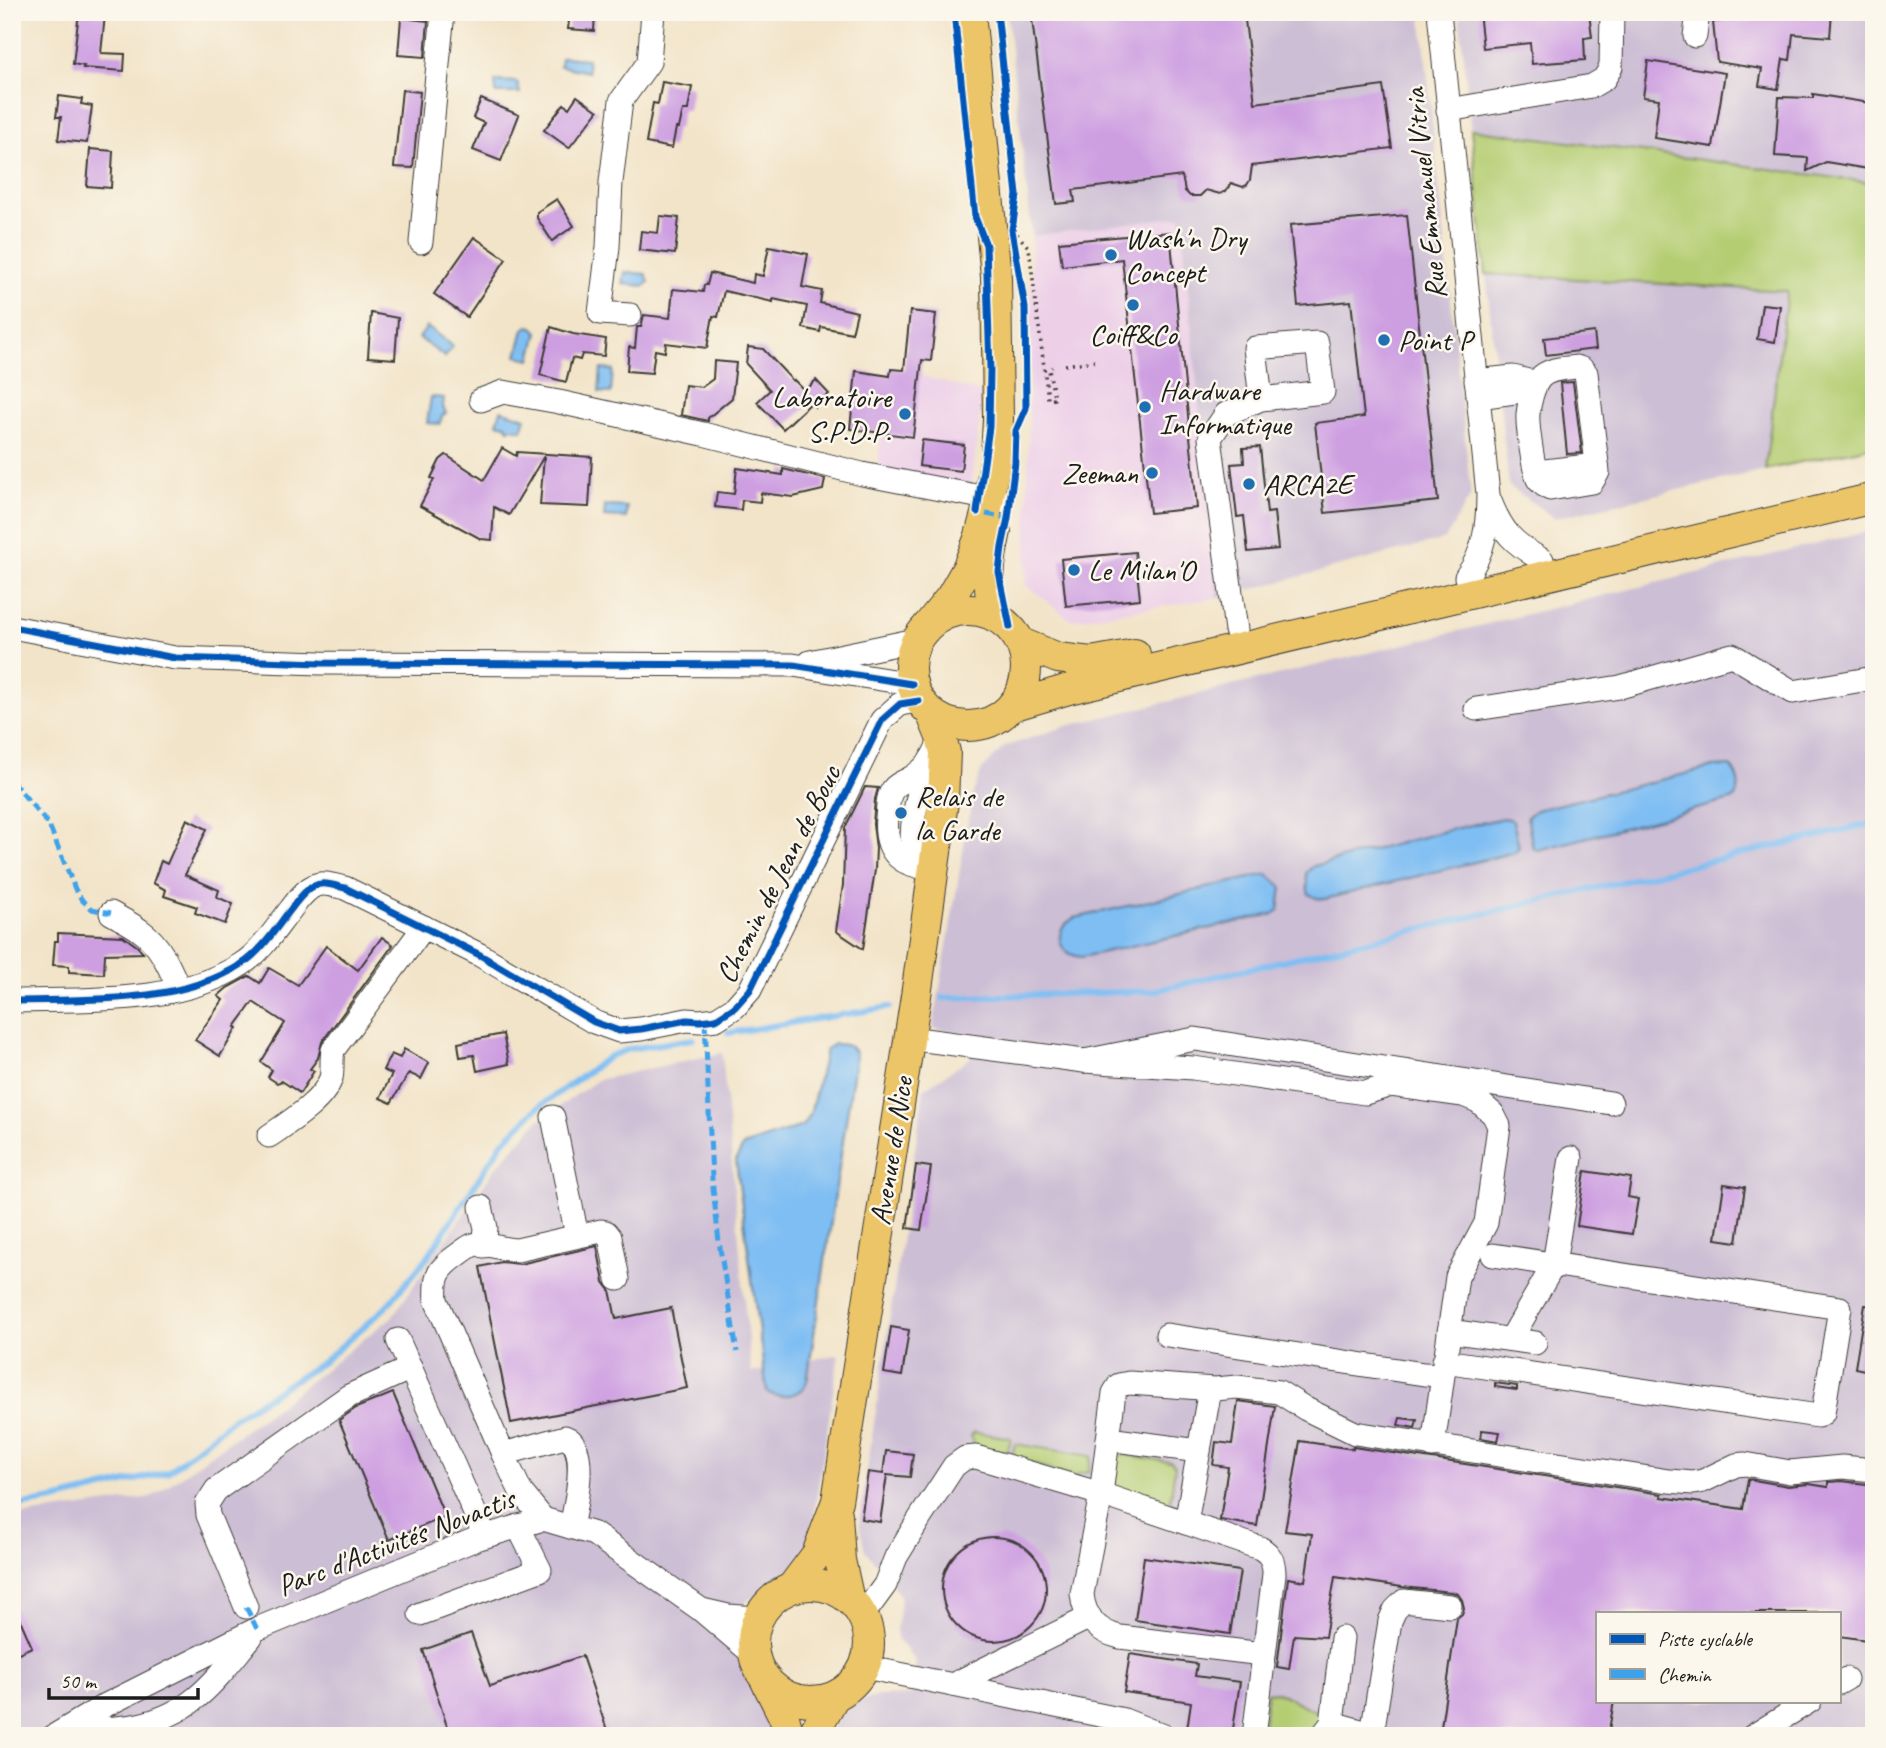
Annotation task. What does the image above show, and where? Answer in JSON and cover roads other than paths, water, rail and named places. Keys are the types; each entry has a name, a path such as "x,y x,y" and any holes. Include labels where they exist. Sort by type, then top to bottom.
{"main road":[{"path":"921,634 946,614 971,610 995,616 1010,627 1021,643 1026,659 1026,676 1021,692 1012,706 999,718 966,727 927,720 910,662 921,634 951,597 967,569 996,500 996,277 970,12"},
{"path":"983,12 1009,271 1008,443 996,500 988,578 995,616"},
{"path":"1021,643 1058,658 1091,662 1542,560 1874,478"},
{"path":"1012,706 1069,689 1874,499"},
{"name":"Avenue de Nice","path":"927,720 945,752 943,802"},
{"name":"Avenue de Nice","path":"855,1606 840,1560 837,1501 915,1002 926,867 943,802 964,754 983,724"},
{"name":"Avenue de Nice","path":"793,1587 817,1554 837,1501"},
{"path":"766,1681 780,1693 797,1700 816,1701 834,1697 852,1685 864,1667 870,1649 869,1632 855,1606 822,1585 793,1587 776,1595 757,1618 752,1629 753,1654 756,1664 784,1717 789,1736"},
{"path":"812,1736 834,1697"}],"street":[{"path":"421,242 443,12"},
{"path":"629,315 600,313 621,101 649,62 653,12"},
{"name":"Rue Emmanuel Vitria","path":"1439,12 1488,494"},
{"path":"1448,110 1592,86 1604,79 1611,66 1612,12"},
{"path":"1695,36 1698,12"},
{"path":"1576,367 1586,373 1597,465 1597,477 1592,482 1550,489 1539,480 1528,416 1536,383 1550,371 1576,367"},
{"path":"1477,389 1513,377 1536,383"},
{"path":"481,400 503,392 559,402 862,474 996,500"},
{"path":"1236,630 1210,438 1226,414 1261,399"},
{"path":"1488,494 1504,531 1522,549 1542,560"},
{"path":"1466,577 1478,559 1484,542 1488,494"},
{"path":"12,627 175,658 335,663 793,665 921,634"},
{"path":"1476,709 1620,687 1732,655 1793,692 1874,678"},
{"path":"793,665 927,720 917,774 897,785 892,791 885,832 887,842 894,853 907,863 926,867"},
{"name":"Chemin de Jean de Bouc","path":"12,1000 132,998 179,989 212,979 242,964 262,947 300,897 314,885 328,884 345,888 480,955 594,1022 619,1031 716,1018 735,1007 750,990 882,720 900,704 927,720"},
{"path":"111,913 142,931 152,942 167,963 179,989"},
{"path":"269,1136 306,1110 330,1082 333,1050 424,927"},
{"path":"909,1038 1084,1061 1193,1068 1365,1093 1391,1085 1463,1095 1478,1101 1493,1114 1499,1126 1486,1223 1457,1277 1433,1446"},
{"path":"1084,1061 1195,1039 1611,1103"},
{"path":"553,1117 577,1236"},
{"path":"1511,1339 1554,1264 1571,1158"},
{"path":"481,1207 486,1228 484,1245"},
{"path":"543,1519 522,1492 503,1454 436,1300 438,1274 443,1265 478,1244 517,1250 601,1231 610,1237 618,1279"},
{"path":"1167,1335 1424,1374 1443,1368 1818,1416 1823,1413 1839,1308 1493,1255"},
{"path":"1449,1331 1535,1343"},
{"path":"398,1340 485,1536"},
{"path":"246,1607 208,1515 207,1504 216,1490 349,1396 411,1368"},
{"path":"1263,1654 1120,1637 1100,1631 1083,1604 1082,1594 1101,1494 1114,1393 1119,1385 1124,1383 1210,1389 1237,1387 1279,1392 1355,1433 1693,1483 1736,1465 1745,1464 1790,1472 1833,1467 1874,1470"},
{"path":"1186,1523 1210,1389"},
{"path":"503,1454 565,1437 575,1444 579,1489 571,1527"},
{"path":"1108,1439 1199,1451"},
{"path":"855,1606 885,1585 896,1557 920,1518 954,1466 965,1458 976,1457 1101,1494 1260,1548 1272,1558 1274,1574 1254,1736"},
{"name":"Parc d'Activités Novactis","path":"54,1736 104,1706 257,1629 485,1536 543,1519 594,1534 700,1609 753,1654"},
{"path":"420,1614 540,1570 518,1526"},
{"path":"1342,1638 1327,1729 1372,1734 1390,1621 1395,1610 1404,1601 1450,1606"},
{"name":"Parc d'Activités Novactis","path":"700,1609 728,1616 757,1618"},
{"path":"953,1685 1090,1617"},
{"name":"Parc d'Activités Novactis","path":"68,1736 96,1729 136,1726 159,1720 187,1707 215,1680 257,1629"},
{"path":"864,1667 1124,1720 1161,1735"},
{"path":"1753,1736 1808,1702"}],"water":[{"path":"561,58 587,59 588,72 560,66"},
{"path":"495,81 517,82 520,93 496,93"},
{"path":"625,272 646,274 649,282 645,286 623,284"},
{"path":"528,326 538,332 531,359 517,356 524,329"},
{"path":"427,327 453,346 445,357 419,338"},
{"path":"601,369 613,370 611,393 599,392"},
{"path":"431,397 444,398 443,407 446,413 440,424 427,423"},
{"path":"501,410 526,418 522,430 509,429 506,425 497,423"},
{"path":"605,506 627,507 626,518 604,517"},
{"path":"1730,766 1739,788 1731,800 1538,850 1533,848 1527,817 1536,810 1714,767"},
{"path":"1503,818 1513,821 1519,847 1515,852 1325,899 1309,894 1306,873 1314,866"},
{"path":"1267,874 1282,887 1279,910 1273,914 1082,957 1067,952 1062,947 1062,928 1075,918"},
{"path":"834,1044 850,1047 856,1055 807,1381 795,1393 778,1396 767,1392 736,1161 743,1146 802,1126 810,1115 826,1049"}],"waterway":[{"path":"943,998 1153,991 1874,823"},
{"path":"728,1033 890,1007"},
{"path":"12,1507 54,1500 168,1472 234,1418 323,1362 386,1307 427,1258 502,1143 536,1109 610,1056 629,1049 693,1039"}],"place":[{"name":"Wash'n Dry Concept","path":"1111,255"},
{"name":"Coiff&Co","path":"1133,305"},
{"name":"Point P","path":"1384,340"},
{"name":"Hardware Informatique","path":"1145,407"},
{"name":"Laboratoire S.P.D.P.","path":"905,414"},
{"name":"Zeeman","path":"1152,473"},
{"name":"ARCA2E","path":"1249,484"},
{"name":"Le Milan'O","path":"1074,570"},
{"name":"Relais de la Garde","path":"901,813"}]}
